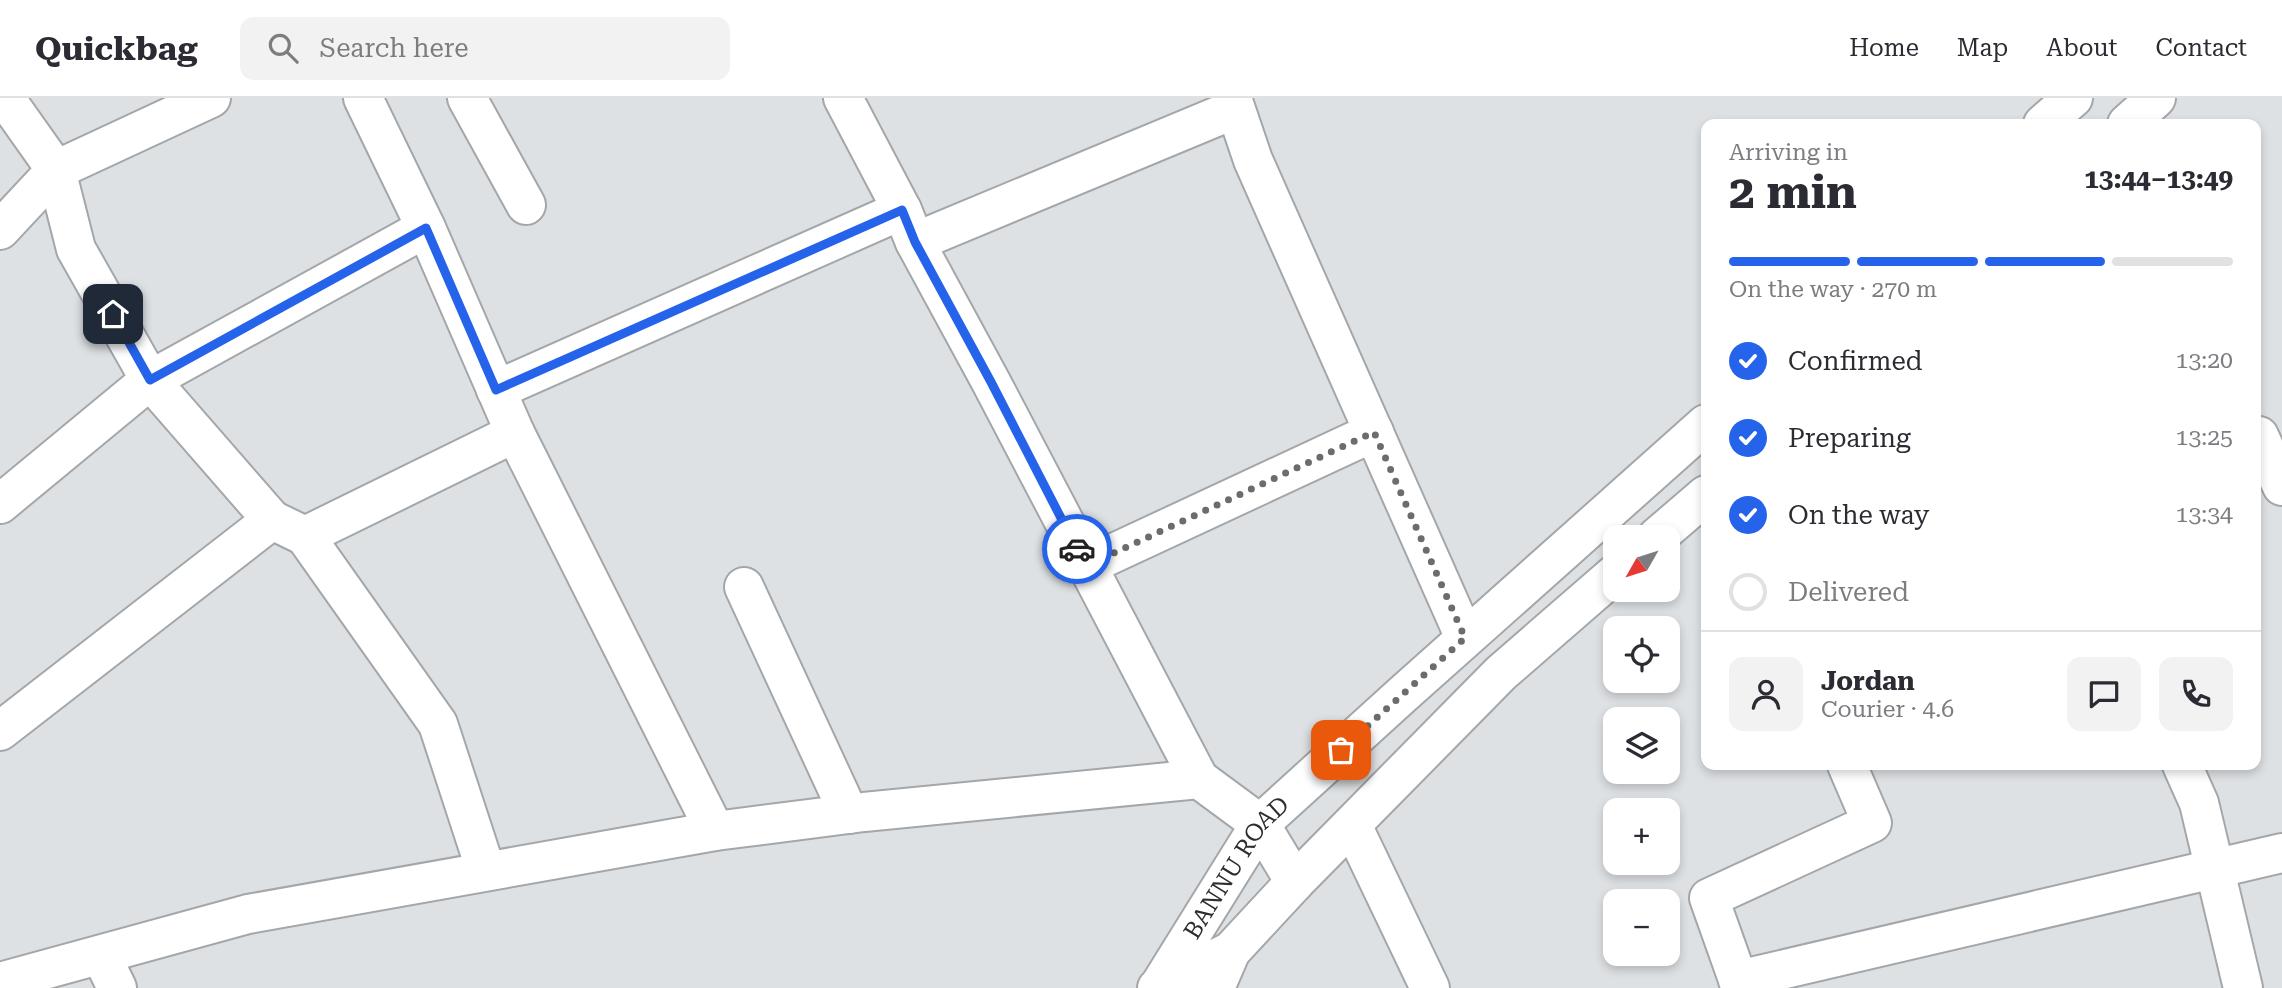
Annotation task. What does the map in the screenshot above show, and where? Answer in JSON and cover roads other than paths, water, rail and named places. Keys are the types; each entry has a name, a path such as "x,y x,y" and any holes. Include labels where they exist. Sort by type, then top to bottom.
{"main road":[{"path":"5,98 56,170 76,249 150,380 288,528 438,724 486,872"},
{"path":"0,230 56,170 211,98"},
{"path":"363,98 426,228 515,433 715,831"},
{"path":"467,98 526,205"},
{"path":"843,98 1199,779 1260,824 1294,882"},
{"path":"2049,119 2073,98"},
{"path":"2133,119 2156,98"},
{"path":"496,390 909,226 1234,103 1253,160 1465,638"},
{"path":"0,504 150,380 426,228"},
{"name":"BANNU ROAD","path":"1158,987 1260,824 1701,428"},
{"path":"1086,566 1374,432"},
{"path":"0,731 288,528 515,433"},
{"path":"2261,443 2272,483"},
{"path":"1671,525 1701,499"},
{"name":"BANNU ROAD","path":"1215,988 1231,951 1294,882 1501,673 1603,584"},
{"path":"744,587 849,814"},
{"path":"1849,770 1872,823 1709,898 1740,984 2282,853"},
{"path":"2184,770 2199,803 2243,988"},
{"path":"0,982 109,971 248,914 715,831 849,814 1199,779"},
{"path":"1352,825 1430,988"},
{"path":"1158,987 1231,951"}]}
